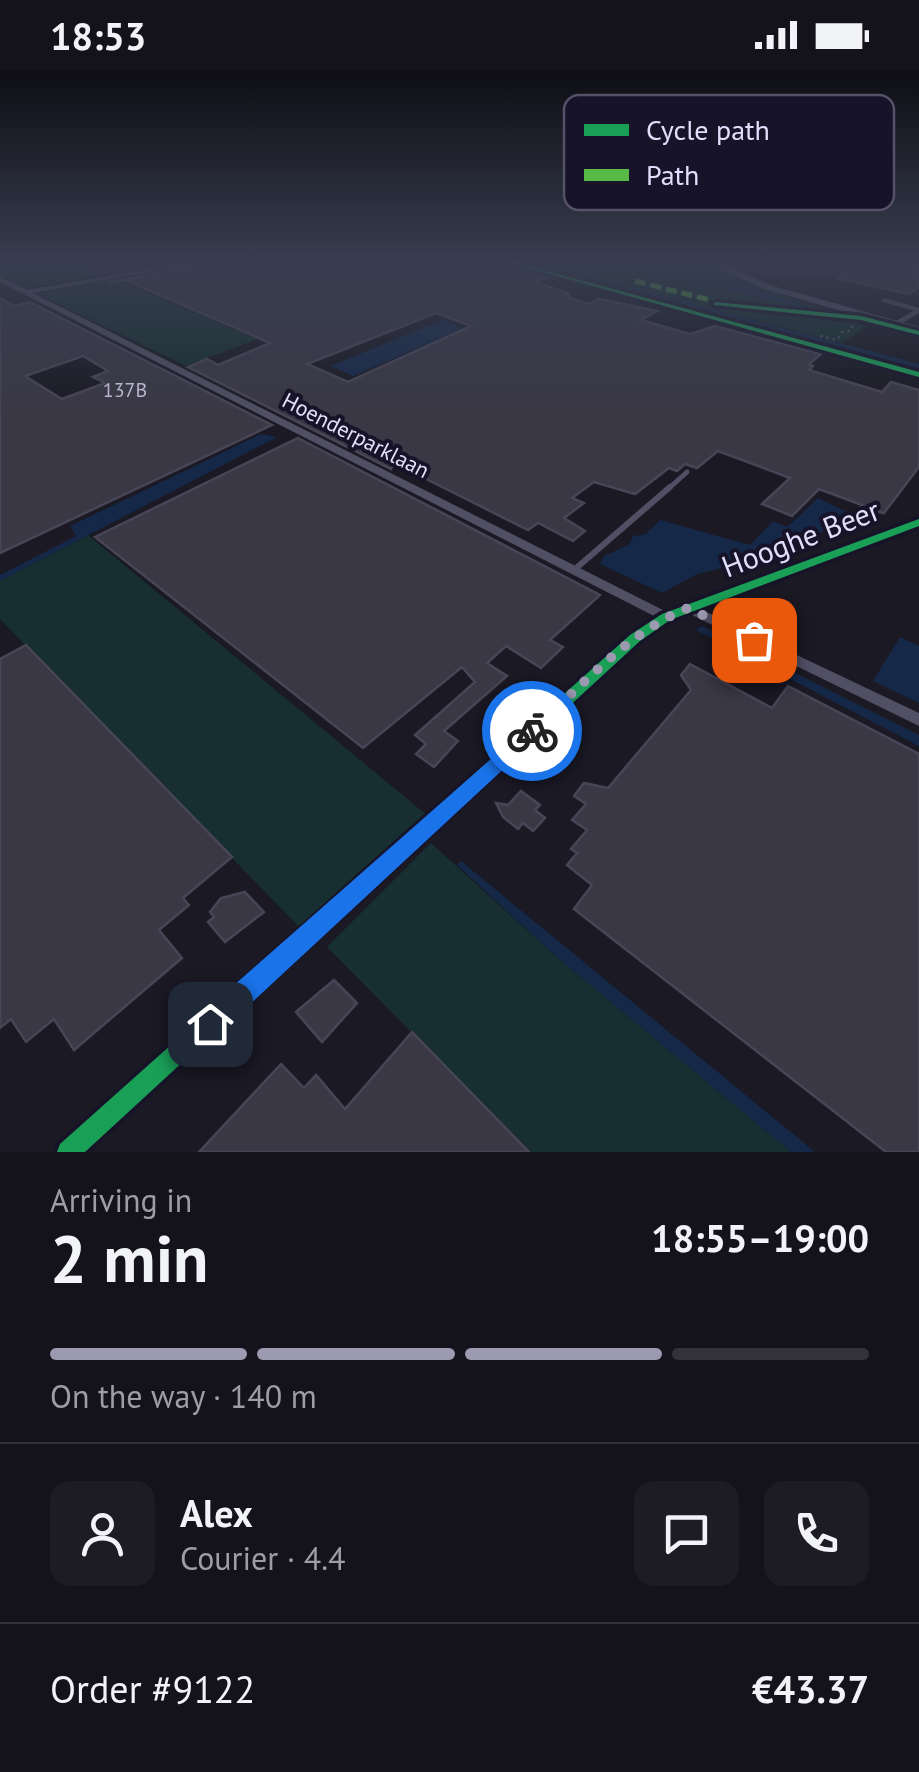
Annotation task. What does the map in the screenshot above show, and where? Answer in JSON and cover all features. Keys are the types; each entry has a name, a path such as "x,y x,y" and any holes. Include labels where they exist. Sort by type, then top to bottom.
{"street":[{"name":"Hoenderparklaan","path":"67,312 666,617"},
{"path":"692,312 919,375"},
{"path":"854,312 919,330"},
{"path":"893,324 914,312"},
{"name":"Hooghe Beer","path":"68,1152 634,638 688,608 919,522"},
{"path":"688,608 919,720"}],"lane":[{"path":"574,570 687,472"}],"path":[{"path":"807,332 838,340 842,332 855,326 855,320 833,315"}],"green space":[{"path":"76,312 194,312 257,339 186,366"},
{"path":"727,312 830,312 867,326 842,343"},
{"path":"88,535 428,816 301,929 0,619 0,581"},
{"path":"431,843 558,958 791,1152 530,1152 327,947"}],"water":[{"path":"700,312 726,312 919,364 919,372"},
{"path":"442,320 464,328 353,376 331,366"},
{"path":"261,434 277,437 0,581 0,575 76,536 70,526"},
{"path":"818,498 857,517 763,558 697,574 662,593 600,564 604,556 630,544 633,536 646,534 660,520 750,545 773,521 787,527"},
{"path":"702,626 919,735 919,746 696,630"},
{"path":"900,637 919,646 919,703 873,681"},
{"path":"461,861 815,1152 791,1152 558,958 457,865"}],"building":[{"path":"0,312 51,312 272,425 0,553","holes":["83,356 108,371 93,377 105,383 62,399 25,376"]},
{"path":"200,312 654,312 641,320 690,334 715,326 821,354 809,364 813,366 809,370 882,392 891,382 919,390 919,467 884,513 859,508 862,505 819,489 792,516 762,504 790,478 718,451 697,468 685,464 677,471 669,468 635,494 594,482 572,498 584,503 564,518 585,531 573,541 538,523 528,530 394,463 391,469 188,367 207,359 218,365 270,343","holes":["436,313 471,326 348,382 307,364"]},
{"path":"298,438 600,595 550,640 563,647 541,668 506,646 487,663 507,676 444,731 458,741 434,767 416,754 426,744 415,735 475,682 462,667 363,748 95,537"},
{"path":"26,645 232,857 183,898 189,905 159,930 182,958 74,1050 54,1019 26,1042 11,1019 0,1028 0,659"},
{"path":"690,664 772,708 788,686 919,754 919,1152 886,1152 574,909 592,885 567,865 577,853 571,849 587,830 572,820 586,804 574,796 584,783 608,788 691,690 681,675"},
{"path":"521,791 540,805 535,810 545,818 533,831 523,823 518,829 503,817 496,803 508,805"},
{"path":"245,892 264,912 225,942 208,922 214,917 210,912 221,898"},
{"path":"334,980 357,1003 322,1042 296,1012"},
{"path":"412,1032 529,1152 199,1152 281,1064 304,1088 316,1075 345,1109"}],"cycle path":[{"path":"692,312 919,375"},
{"path":"804,312 861,318 919,333"},
{"path":"68,1152 635,638 666,617 919,522"}],"way so far":[{"path":"532,731 634,638 666,617 688,608 754,640"}],"route":[{"path":"210,1024 532,731"}]}
